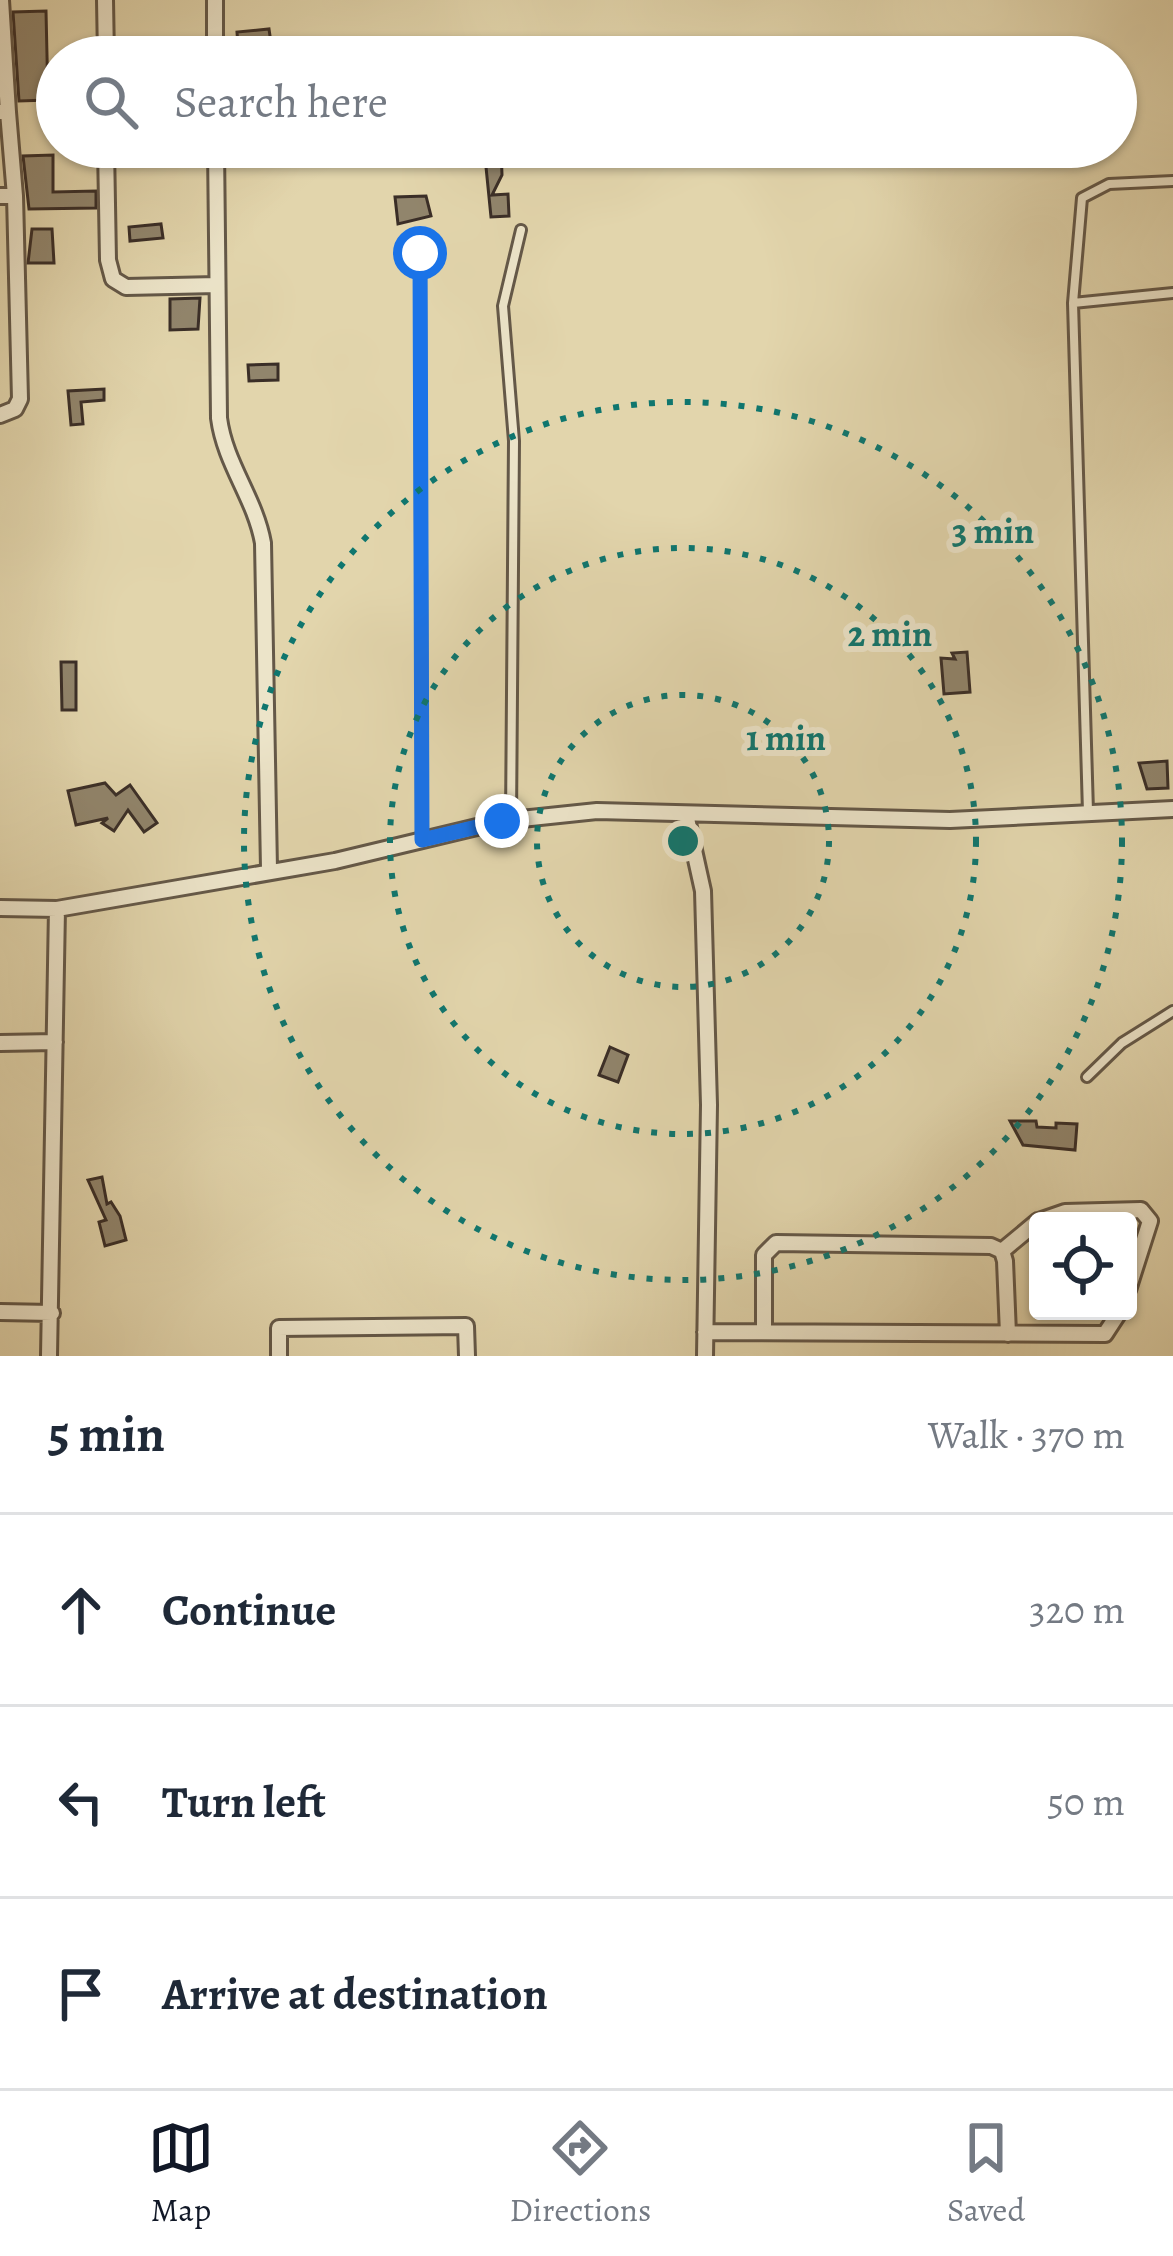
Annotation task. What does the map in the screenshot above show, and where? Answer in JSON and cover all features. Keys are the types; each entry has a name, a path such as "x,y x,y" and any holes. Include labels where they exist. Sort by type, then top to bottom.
{"street":[{"path":"0,415 15,409 20,398 1,0"},
{"path":"105,0 106,36"},
{"path":"215,0 215,36"},
{"path":"106,168 108,260 113,279 126,287 217,285"},
{"path":"216,168 221,435 257,511 263,543 269,869"},
{"path":"0,908 57,909 511,820 597,811 950,820 1173,809"},
{"path":"686,814 703,891 709,1105 705,1356"},
{"path":"49,1356 57,909"},
{"path":"0,1043 56,1042"},
{"path":"1064,1212 1141,1210 1150,1222 1137,1262"},
{"path":"764,1330 764,1255 776,1244 1001,1251 1029,1228"},
{"path":"1001,1251 1008,1334"},
{"path":"0,1312 52,1313"},
{"path":"705,1332 1105,1334 1114,1320"},
{"path":"279,1356 279,1328 466,1326 467,1356"}],"lane":[{"path":"1088,814 1073,303 1082,198 1109,184 1173,181"},
{"path":"511,820 514,441 503,306 520,230"},
{"path":"420,253 422,840"},
{"path":"1073,303 1173,293"},
{"path":"1087,1076 1122,1043 1173,1011"}],"building":[{"path":"46,11 47,36 36,36 36,100 19,101 13,12"},
{"path":"269,29 270,36 237,36 237,32"},
{"path":"23,156 36,156 36,168 53,168 53,192 96,191 96,208 29,209"},
{"path":"486,168 502,168 492,195 508,194 509,216 491,217"},
{"path":"426,196 431,216 398,224 395,197"},
{"path":"161,224 163,238 130,241 129,227"},
{"path":"32,229 52,229 54,263 28,263"},
{"path":"200,298 198,329 170,330 170,299"},
{"path":"278,364 278,380 249,381 248,365"},
{"path":"104,389 104,400 81,402 83,424 71,425 68,391"},
{"path":"967,652 970,692 944,694 941,658 955,659 952,653"},
{"path":"61,662 76,662 76,710 62,710"},
{"path":"1167,761 1168,788 1147,789 1139,763"},
{"path":"105,783 116,795 130,785 157,823 144,832 128,810 114,831 102,823 108,818 76,825 68,791"},
{"path":"610,1047 628,1055 618,1082 599,1075"},
{"path":"1010,1121 1036,1121 1037,1127 1056,1128 1056,1123 1077,1124 1075,1150 1023,1145"},
{"path":"102,1177 107,1204 111,1202 120,1216 126,1240 105,1246 99,1222 106,1220 88,1180"}],"route":[{"path":"420,253 422,840 502,821"}]}
